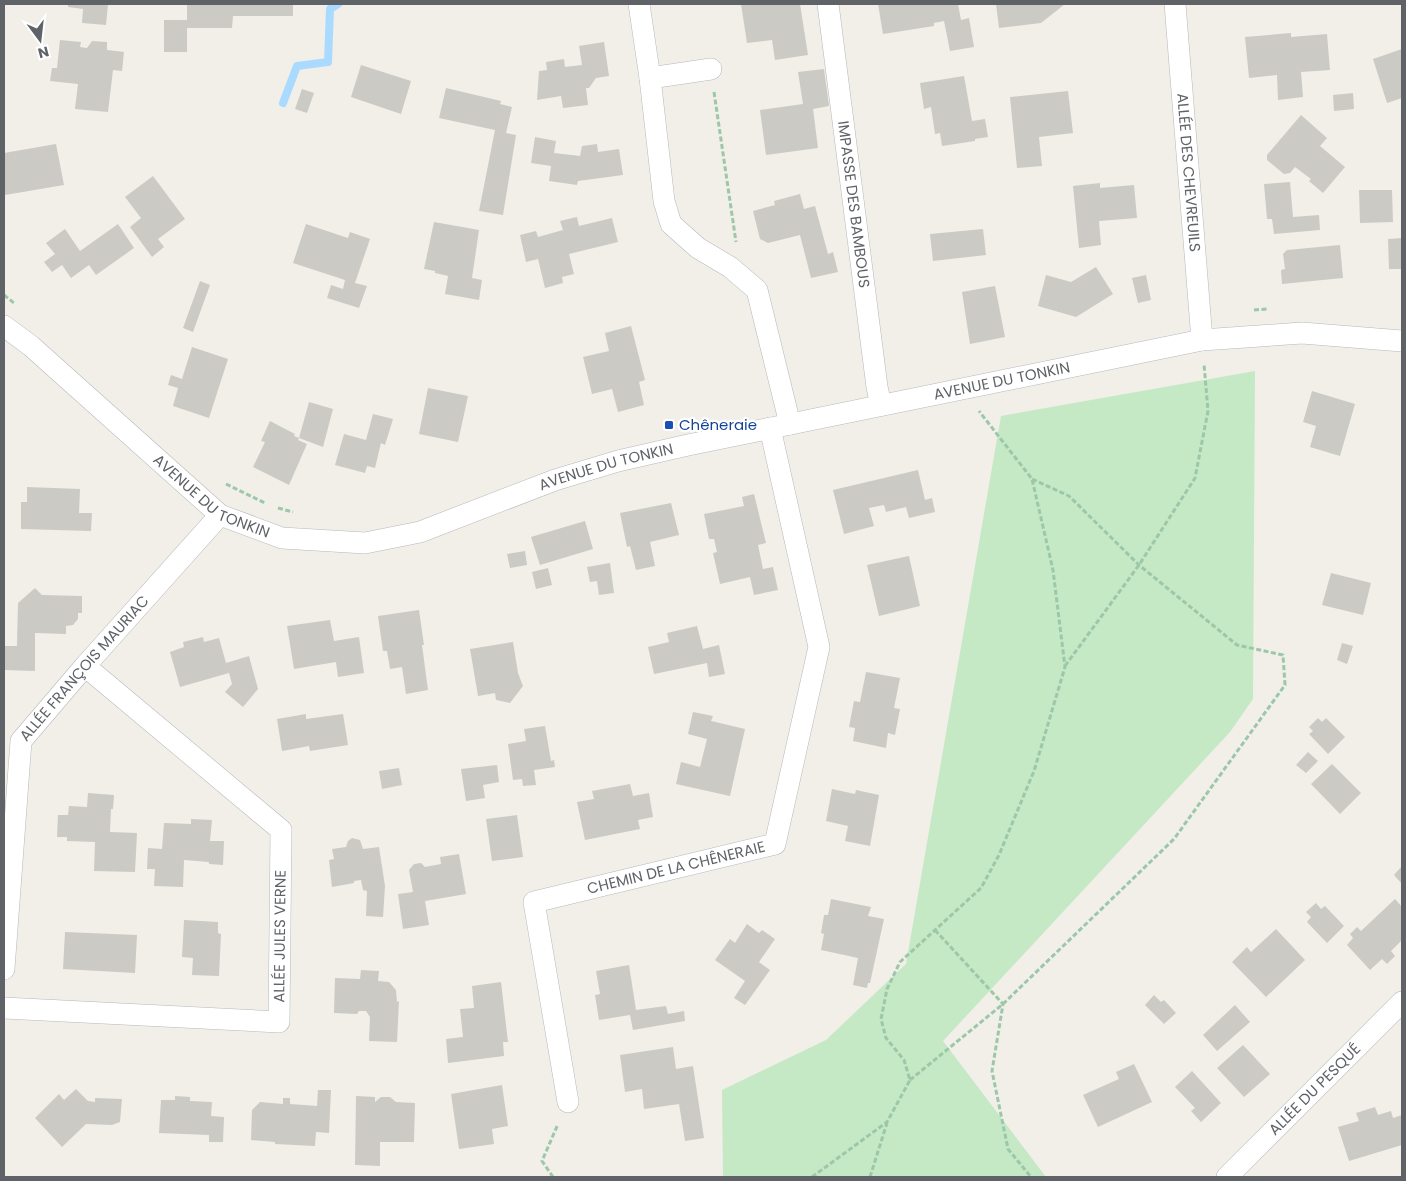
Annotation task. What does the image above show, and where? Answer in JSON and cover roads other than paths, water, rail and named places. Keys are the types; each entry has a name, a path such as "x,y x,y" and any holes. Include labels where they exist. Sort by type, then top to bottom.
{"street":[{"path":"639,4 650,78 664,201 670,224 698,248 730,267 757,290 780,426"},
{"name":"IMPASSE DES BAMBOUS","path":"828,4 877,387 881,405"},
{"name":"ALLÉE DES CHEVREUILS","path":"1175,4 1202,340"},
{"path":"650,78 711,69"},
{"name":"AVENUE DU TONKIN","path":"4,326 31,346 220,515 282,538 365,543 420,532 554,480 618,461 1202,340 1302,333 1402,341"},
{"name":"CHEMIN DE LA CHÊNERAIE","path":"568,1102 534,902 775,844 819,647 780,426"},
{"name":"ALLÉE FRANÇOIS MAURIAC","path":"4,969 13,741 85,666 220,515"},
{"name":"ALLÉE JULES VERNE","path":"4,1008 279,1022 280,830 85,666"},
{"name":"ALLÉE DU PESQUÉ","path":"1227,1177 1402,1002"}],"waterway":[{"path":"283,103 297,66 328,62 330,9 338,4"}],"place":[{"name":"Chêneraie","path":"669,425"}]}
